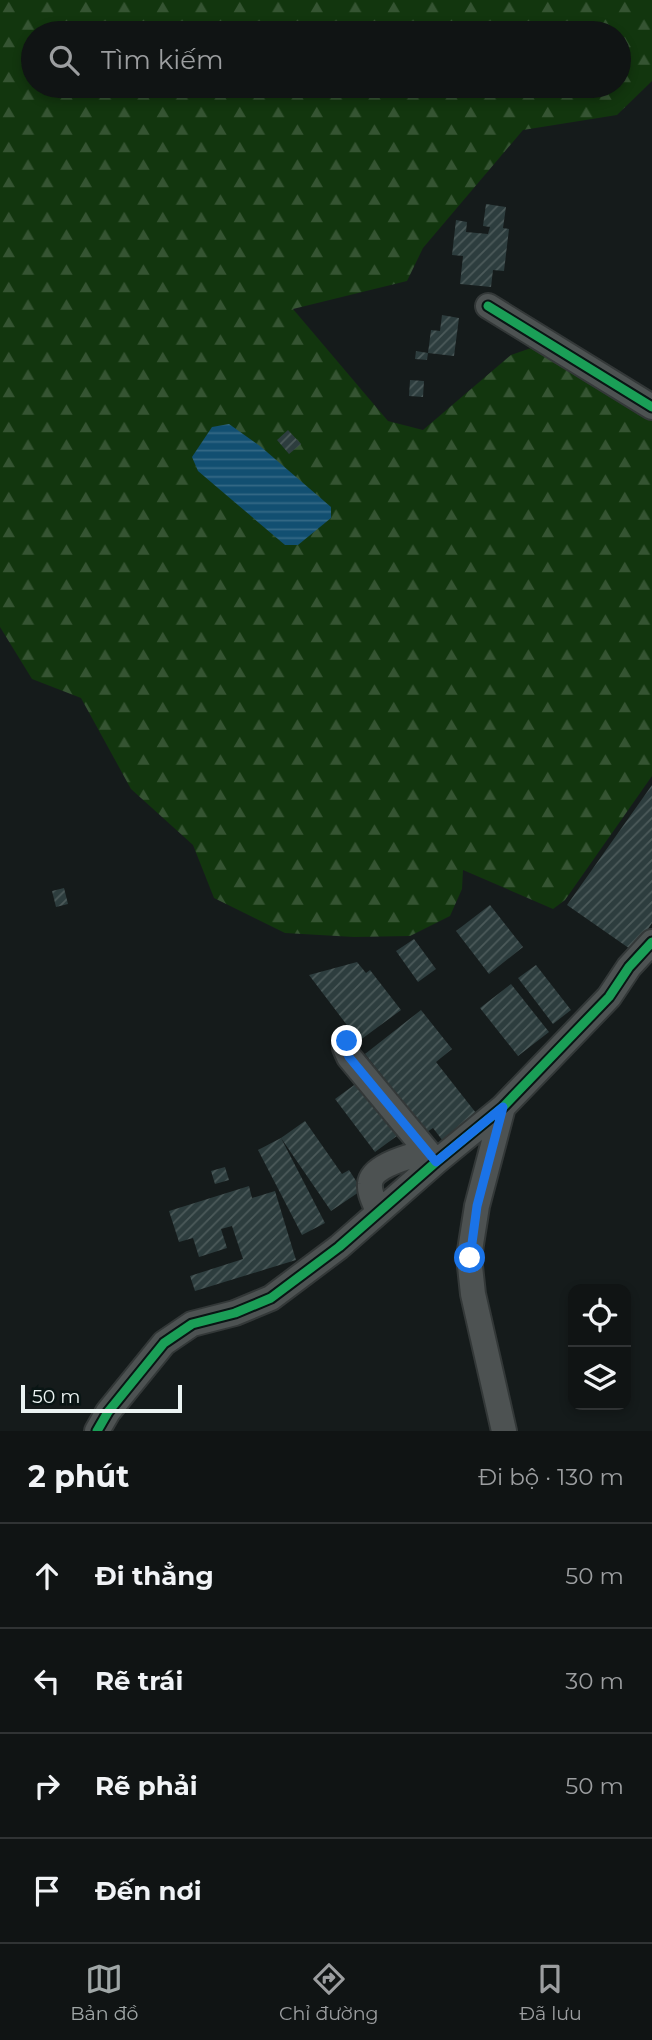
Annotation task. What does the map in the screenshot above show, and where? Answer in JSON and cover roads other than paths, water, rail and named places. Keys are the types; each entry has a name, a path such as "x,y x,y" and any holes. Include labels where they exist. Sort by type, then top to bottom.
{"street":[{"path":"488,306 652,407"},
{"path":"97,1431 108,1412 164,1343 192,1324 235,1313 271,1298 339,1247 378,1212 432,1156 503,1107 609,997 629,967 652,942"},
{"path":"347,1041 345,1048 349,1057 432,1156"},
{"path":"503,1107 477,1206 470,1258 473,1294 504,1431"}],"water":[{"path":"229,424 260,446 331,507 331,518 298,545 285,545 198,471 192,457 212,427"}]}
